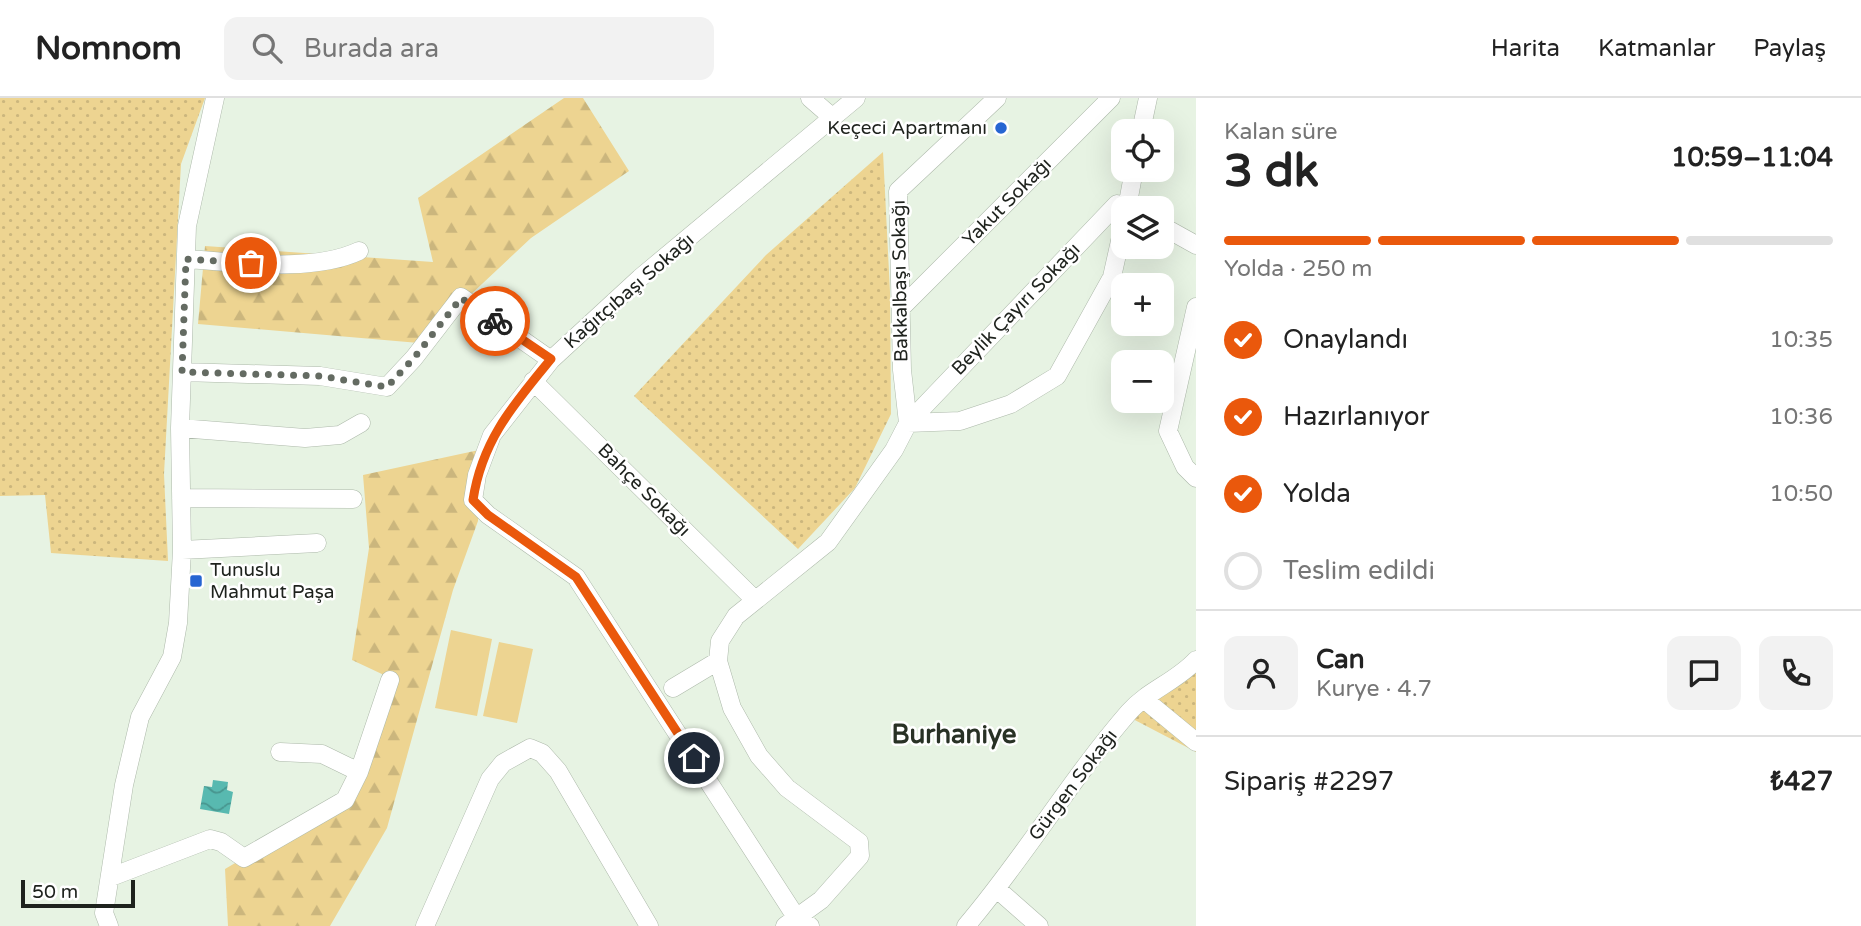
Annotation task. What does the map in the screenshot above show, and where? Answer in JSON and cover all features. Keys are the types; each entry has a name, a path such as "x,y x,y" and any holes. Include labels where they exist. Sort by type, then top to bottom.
{"street":[{"path":"102,922 124,785 140,717 172,657 178,623 182,550 180,428 187,226 215,98"},
{"path":"810,98 833,118"},
{"name":"Kağıtçıbaşı Sokağı","path":"797,923 576,577 488,515 473,500 477,475 492,435 551,359 640,278 856,98"},
{"name":"Bakkalbaşı Sokağı","path":"908,423 902,370 898,191 997,98"},
{"name":"Yakut Sokağı","path":"902,307 1111,98"},
{"path":"1144,119 1148,98"},
{"name":"Beylik Çayırı Sokağı","path":"908,423 1111,209"},
{"path":"1174,233 1196,245"},
{"path":"186,259 272,264 342,259 359,251"},
{"path":"797,923 860,856 859,842 786,788 759,756 732,708 718,661 720,641 736,616 754,599 828,542 894,450 908,423 947,423 1011,404 1056,376 1112,277 1116,259"},
{"path":"182,372 320,376 387,387 414,358 461,298 551,359"},
{"path":"1196,307 1168,431 1185,467 1196,478"},
{"name":"Bahçe Sokağı","path":"533,381 754,599"},
{"path":"180,428 305,438 340,435 361,423"},
{"path":"181,498 353,499"},
{"path":"182,550 317,543"},
{"path":"673,688 718,661"},
{"name":"Gürgen Sokağı","path":"966,926 997,889 1067,788 1131,709 1192,671"},
{"path":"111,877 210,839 221,842 244,858 345,800 359,772 390,680"},
{"path":"1144,700 1196,741"},
{"path":"425,926 490,779 503,763 530,748 542,753 558,771 649,926"},
{"path":"280,752 322,754 359,772"},
{"path":"997,889 1039,926"}],"green space":[{"path":"0,98 205,98 181,164 164,474 168,561 51,553 45,495 0,496"},
{"path":"564,98 583,98 629,171 531,238 419,343 198,324 205,246 433,262 418,198"},
{"path":"883,152 890,292 891,414 855,488 798,549 634,396 766,255"},
{"path":"479,450 478,521 453,590 387,828 330,926 228,926 225,869 351,795 384,675 352,660 369,548 363,475"},
{"path":"451,630 492,639 477,716 435,708"},
{"path":"499,642 533,649 517,723 483,716"},
{"path":"1196,659 1196,752 1129,717"}],"water":[{"path":"213,780 228,782 227,790 233,792 229,814 200,809 204,786 212,787"}],"way so far":[{"path":"251,263 186,259 182,372 320,376 387,387 414,358 461,298 495,321"}],"place":[{"name":"Keçeci Apartmanı","path":"1001,128"},
{"name":"Tunuslu Mahmut Paşa","path":"196,581"}],"district":[{"name":"Burhaniye","path":"954,734"}],"route":[{"path":"495,321 551,359 492,435 477,475 473,500 488,515 576,577 694,758"}]}
